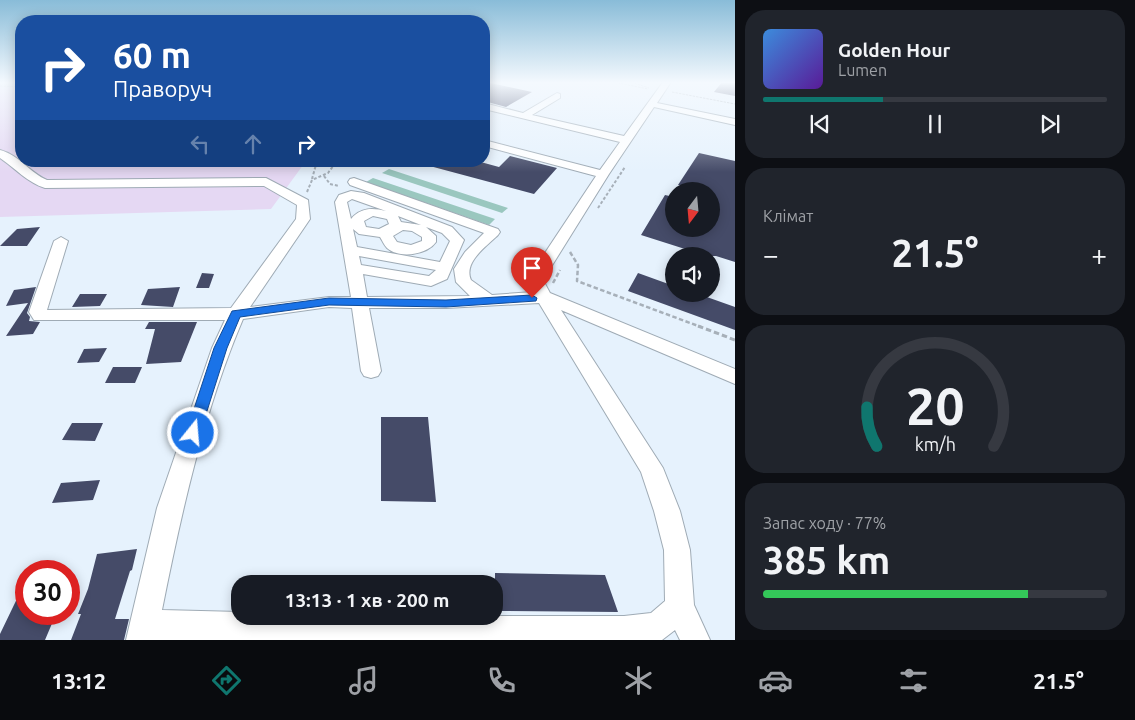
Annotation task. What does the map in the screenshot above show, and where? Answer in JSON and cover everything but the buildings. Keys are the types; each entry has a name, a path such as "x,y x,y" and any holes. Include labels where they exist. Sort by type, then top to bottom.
{"street":[{"path":"507,112 626,140"},
{"path":"524,116 531,112"},
{"path":"648,112 603,174 535,280 538,288 651,468 668,511 677,550 680,607 695,640"},
{"path":"707,112 735,122"},
{"path":"490,145 603,174"},
{"path":"0,153 15,163"},
{"path":"22,167 33,179 45,184 266,182 304,203 303,219 292,231 236,314 220,348 170,508 143,633 470,635 624,630 657,627 680,607"},
{"path":"354,182 494,232 466,260 461,277 465,283 490,301"},
{"path":"353,268 430,280 441,276 457,240 447,230 355,195 346,196 341,202 353,268 361,301 371,371"},
{"path":"426,245 430,239 423,230 407,226 391,230 387,239 397,248 410,250 426,245 451,253"},
{"path":"61,240 38,312 40,316 236,314 306,303 361,301 446,303 544,297 735,377"},
{"path":"350,250 444,267"}],"path":[{"path":"304,203 315,167"},
{"path":"312,180 328,173 332,167"},
{"path":"570,252 577,258 580,270 577,281 735,340"}],"shaded area":[{"path":"0,112 15,112 15,167 302,167 271,209 0,217"},
{"path":"389,169 508,208 502,213 382,173"},
{"path":"373,178 495,219 489,225 366,182"}],"route":[{"path":"193,433 220,348 236,314 306,303 361,301 446,303 532,298"}]}
